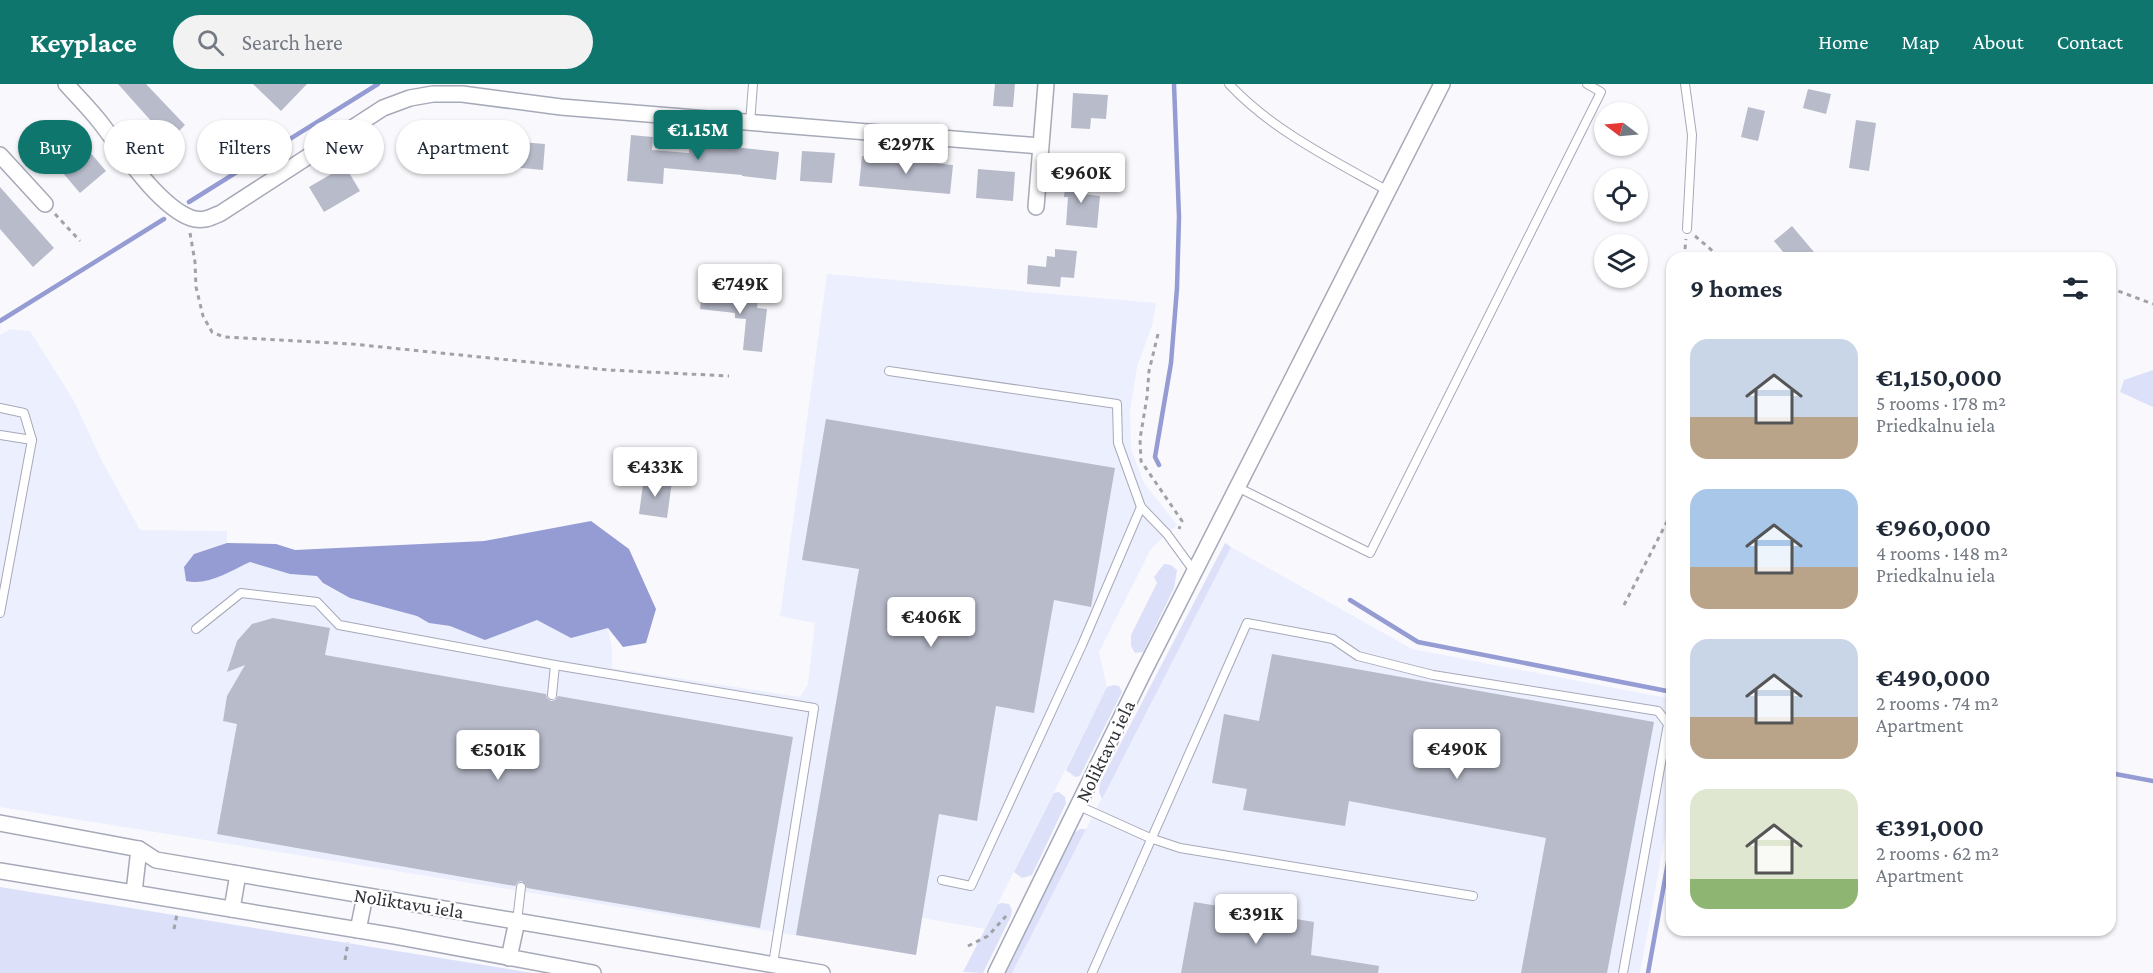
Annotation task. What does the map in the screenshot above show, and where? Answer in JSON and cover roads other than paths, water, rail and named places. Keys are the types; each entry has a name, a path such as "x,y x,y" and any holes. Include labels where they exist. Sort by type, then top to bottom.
{"street":[{"path":"66,84 166,201 180,213 199,220 221,213 383,108 410,98 434,94 462,94 561,107 1040,146"},
{"path":"1036,207 1046,84"},
{"name":"Noliktavu iela","path":"996,973 1194,571 1442,84"},
{"path":"0,155 45,204"},
{"name":"Noliktavu iela","path":"0,823 140,849 156,860 517,921 771,969 822,973"},
{"path":"134,892 140,849"},
{"name":"Noliktavu iela","path":"0,870 358,930 593,973"},
{"path":"232,909 238,874"},
{"path":"358,930 365,896"},
{"path":"509,958 517,921"}],"lane":[{"path":"750,123 753,84"},
{"path":"1229,84 1242,98 1282,128 1388,191"},
{"path":"1237,487 1370,553 1601,92 1587,84"},
{"path":"1685,84 1692,135 1687,229"},
{"path":"889,371 1118,404 1118,443 1141,507 1167,534 1194,571"},
{"path":"0,408 24,413 32,440 0,613"},
{"path":"0,435 32,440"},
{"path":"942,880 971,886 1082,645 1141,507"},
{"path":"196,629 241,593 317,602 339,625 555,665 814,708 771,969"},
{"path":"1092,973 1247,624 1333,639 1358,656 1433,675 1658,711 1666,721"},
{"path":"552,695 555,665"},
{"path":"1623,973 1666,735"},
{"path":"1079,806 1150,838 1180,848 1473,896"},
{"path":"517,921 520,886"}],"water":[{"path":"591,521 629,549 656,609 646,643 623,647 608,628 571,638 537,620 485,640 450,626 429,623 417,616 350,598 323,583 317,576 290,574 250,562 211,580 194,582 186,581 184,567 194,554 227,543 276,544 295,550 484,541"}],"waterway":[{"path":"189,202 378,84"},
{"path":"1159,465 1155,457 1171,363 1177,288 1179,217 1174,84"},
{"path":"0,321 164,219"},
{"path":"1350,600 1418,642 1666,691"},
{"path":"2116,774 2153,781"},
{"path":"1648,973 1666,873"}]}
